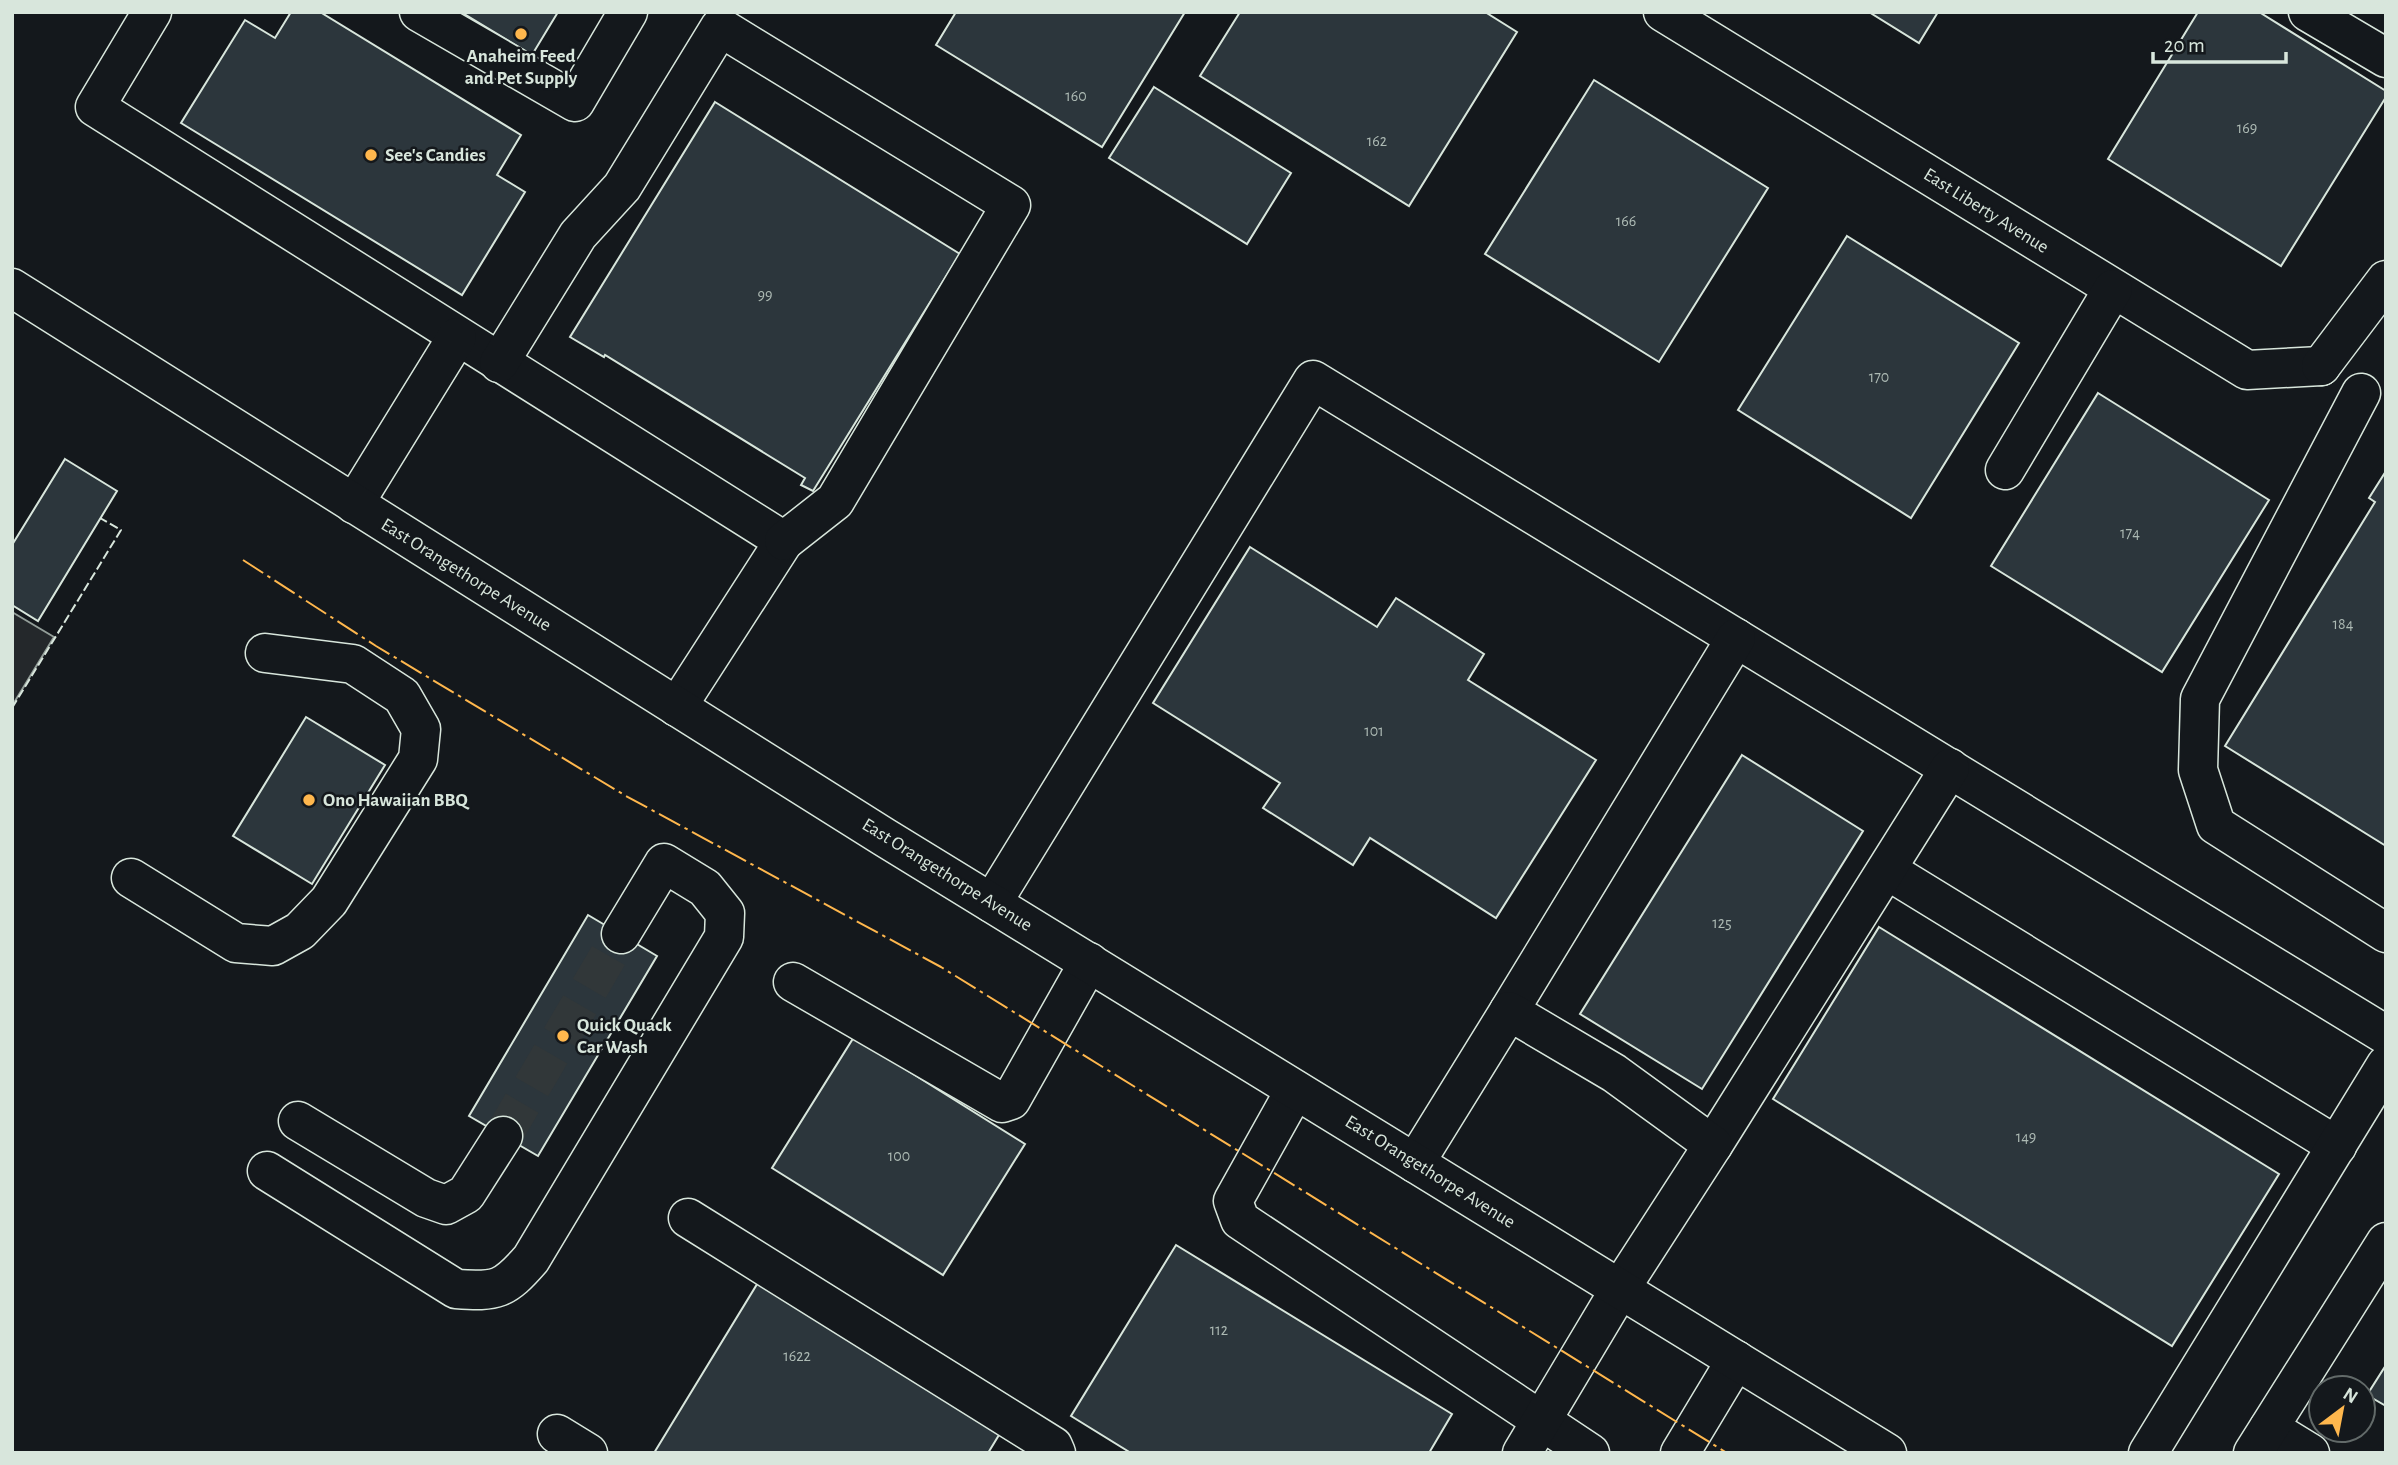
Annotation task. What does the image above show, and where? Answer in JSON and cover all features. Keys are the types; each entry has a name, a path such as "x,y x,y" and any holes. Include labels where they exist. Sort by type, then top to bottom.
{"main road":[{"path":"152,12 95,107 784,541"},
{"path":"419,12 575,102 628,12"},
{"name":"East Liberty Avenue","path":"1663,12 2247,370 2320,366"},
{"path":"2308,12 2386,58"},
{"path":"499,363 578,235 622,187 720,27 1011,205 835,501 784,541 677,707"},
{"path":"2386,280 2320,366 2373,400 2200,699 2198,770 2216,825 2386,933"},
{"name":"East Orangethorpe Avenue","path":"12,288 992,903 1887,1453"},
{"path":"2005,470 2113,289"},
{"path":"354,504 457,337"},
{"path":"992,903 1313,380 2386,1035"},
{"path":"1415,1163 1737,638"},
{"path":"131,877 236,943 273,946 300,931 329,901 418,759 421,729 402,696 353,664 265,653"},
{"path":"1531,1437 1620,1289 1950,768"},
{"path":"267,1171 456,1289 484,1291 509,1284 531,1259 724,937 725,913 705,888 664,863 621,934"},
{"path":"1887,870 2337,1146"},
{"path":"793,982 1002,1103 1011,1100 1089,962"},
{"path":"1509,1011 1615,1073 1713,1145"},
{"path":"2148,1453 2386,1065"},
{"path":"1295,1090 1233,1201 1240,1220 1531,1437 1590,1453"},
{"path":"298,1121 426,1198 446,1205 466,1194 503,1136"},
{"path":"688,1218 1053,1446 1056,1453"},
{"path":"2310,1453 2261,1440 2386,1242"},
{"path":"1680,1453 1737,1360"}],"shaded area":[{"path":"12,612 54,637 12,706"}],"building":[{"name":"See's Candies","path":"291,12 320,12 521,135 497,175 525,192 462,295 181,123 245,20 275,38"},
{"name":"Anaheim Feed and Pet Supply","path":"461,12 558,12 532,55"},
{"path":"956,12 1185,12 1102,147 936,45"},
{"path":"1240,12 1485,12 1517,32 1409,206 1200,76"},
{"path":"1869,12 1938,12 1919,43"},
{"path":"2198,12 2259,12 2386,91 2386,97 2281,266 2108,159"},
{"path":"1594,80 1768,188 1659,362 1485,254"},
{"path":"1154,87 1291,173 1247,244 1109,158"},
{"path":"715,102 960,254 813,491 801,485 805,478 605,355 604,357 570,337"},
{"path":"1847,236 2019,343 1911,518 1738,410"},
{"path":"2098,393 2269,500 2162,672 1991,566"},
{"path":"65,459 117,491 38,621 12,605 12,545"},
{"path":"2386,471 2386,846 2225,746 2375,502 2369,498"},
{"path":"1250,547 1377,627 1396,598 1484,654 1468,680 1596,760 1496,918 1370,838 1353,865 1263,808 1280,783 1153,703"},
{"name":"Ono Hawaiian BBQ","path":"306,717 385,765 312,884 233,836"},
{"path":"1742,755 1863,831 1702,1089 1580,1014"},
{"name":"Quick Quack Car Wash","path":"588,915 657,956 538,1156 469,1116"},
{"path":"1879,927 2279,1174 2172,1346 1773,1099"},
{"path":"854,1037 1025,1144 943,1275 772,1168"},
{"path":"1176,1245 1452,1414 1429,1453 1131,1453 1071,1416"},
{"path":"759,1281 1002,1430 988,1453 654,1453"},
{"path":"2386,1365 2386,1406 2377,1401 2377,1379"}],"tunnel":[{"path":"503,1136 621,934"}],"fence":[{"path":"12,708 121,530 100,518"}],"power":[{"path":"243,560 376,646 626,796 941,967 1727,1453"}],"place":[{"name":"Anaheim Feed and Pet Supply","path":"521,34"},
{"name":"See's Candies","path":"371,155"},
{"name":"Ono Hawaiian BBQ","path":"309,800"},
{"name":"Quick Quack Car Wash","path":"563,1036"}]}
